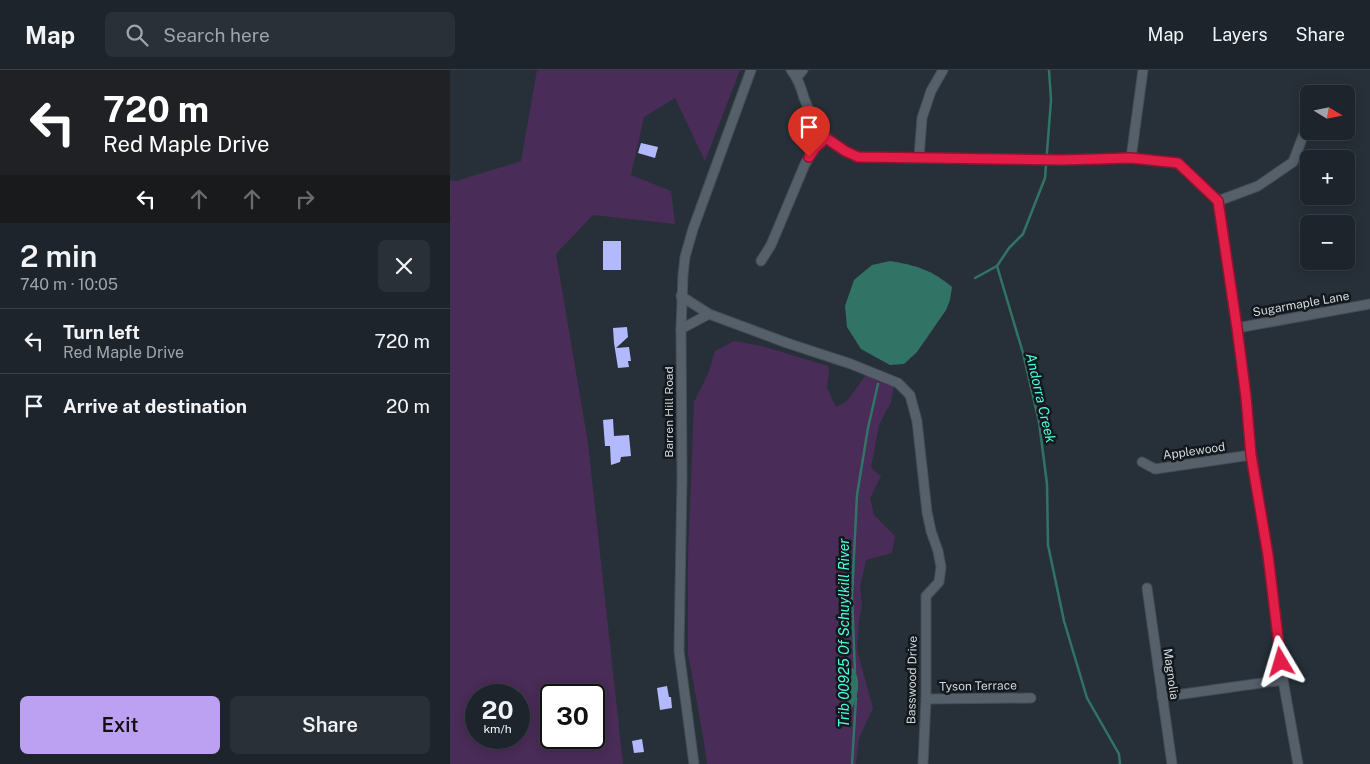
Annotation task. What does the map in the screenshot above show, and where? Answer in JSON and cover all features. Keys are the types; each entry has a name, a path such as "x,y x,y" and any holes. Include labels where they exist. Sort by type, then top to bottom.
{"street":[{"name":"Barren Hill Road","path":"694,764 679,651 682,478 682,275 691,234 751,70"},
{"path":"803,70 794,74 812,119 826,138 858,157 1061,160 1131,158 1178,163 1218,201 1246,397 1251,455 1268,555 1284,680 1298,764"},
{"path":"919,157 922,118 932,91 943,70"},
{"path":"1131,158 1143,70"},
{"path":"762,261 771,245 805,164 815,148 826,138"},
{"path":"1218,201 1258,186 1293,162 1301,140"},
{"path":"681,296 708,314 681,329"},
{"name":"Sugarmaple Lane","path":"1237,328 1370,304"},
{"name":"Basswood Drive","path":"708,314 851,364 898,383 910,395 917,421 927,512 941,567 939,582 926,596 926,699 922,764"},
{"name":"Applewood","path":"1142,462 1155,469 1251,455"},
{"name":"Magnolia","path":"1147,588 1172,764"},
{"path":"1162,697 1284,680"},
{"name":"Tyson Terrace","path":"926,699 1031,698"}],"shaded area":[{"path":"537,70 740,70 705,161 675,98 644,117 631,175 671,191 675,224 593,215 556,254 588,443 623,764 450,764 450,180 456,181 521,161"},
{"path":"890,261 923,269 952,287 946,310 917,352 904,364 890,365 861,349 847,327 845,306 854,280 872,265"},
{"path":"734,341 762,346 828,366 827,388 836,407 847,401 866,375 894,387 891,402 879,425 871,468 881,476 870,498 874,515 895,536 892,553 866,560 860,587 862,606 857,650 873,708 859,738 856,764 707,764 688,653 688,558 694,402 708,374 715,351"},
{"path":"853,668 856,673 858,689 851,710 846,707 841,699 840,687 844,671"}],"building":[{"path":"641,143 658,147 655,158 638,153"},
{"path":"603,241 621,241 621,270 603,270"},
{"path":"627,327 628,337 616,348 629,347 631,361 628,361 629,367 618,368 613,328"},
{"path":"613,419 614,436 629,435 631,456 621,457 620,462 611,465 610,446 605,446 603,420"},
{"path":"667,686 672,708 660,710 657,688"},
{"path":"642,739 644,752 634,753 632,741"}],"waterway":[{"name":"Andorra Creek","path":"1049,70 1051,100 1045,178 1023,234 1009,248 997,266 1023,353 1039,422 1047,484 1048,545 1064,621 1087,698 1119,754 1120,764"},
{"name":"Trib 00925 Of Schuylkill River","path":"975,278 997,266"},
{"name":"Trib 00925 Of Schuylkill River","path":"855,673 852,596 857,495 868,428 878,384"},
{"name":"Trib 00925 Of Schuylkill River","path":"852,764 856,698"}],"route":[{"path":"809,157 815,148 826,138 858,157 1061,160 1131,158 1178,163 1218,201 1246,397 1251,455 1268,555 1281,662"}]}
